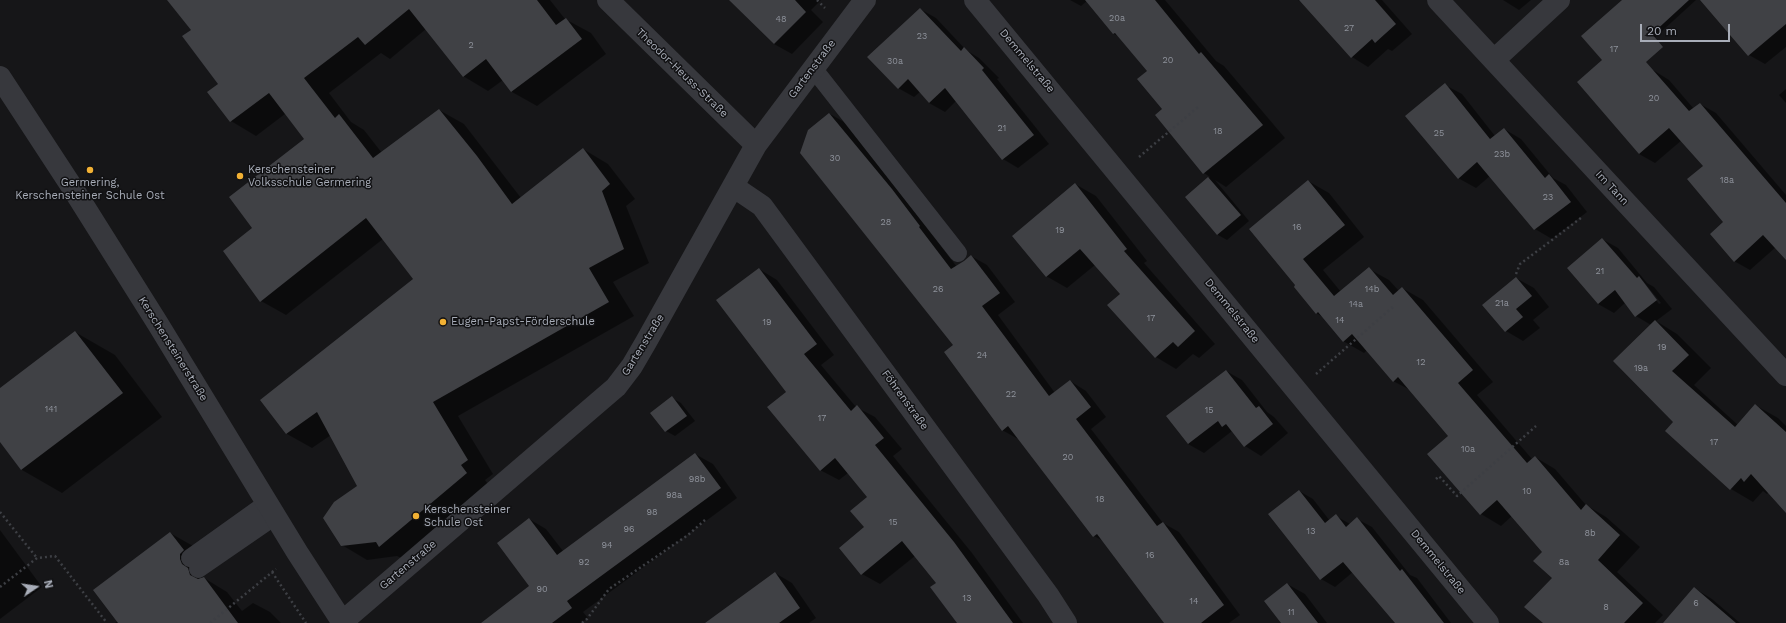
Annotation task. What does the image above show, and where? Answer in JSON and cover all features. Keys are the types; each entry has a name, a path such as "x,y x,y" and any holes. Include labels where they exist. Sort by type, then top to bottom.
{"street":[{"name":"Theodor-Heuss-Straße","path":"608,0 756,145"},
{"name":"Gartenstraße","path":"342,622 616,387 636,360 734,187 756,145 865,0"},
{"name":"Demmelstraße","path":"975,0 1298,390 1488,623"},
{"name":"Im Tann","path":"1438,0 1786,375"},
{"path":"1494,60 1559,0"},
{"name":"Kerschensteinerstraße","path":"0,77 70,184 158,324 297,552 342,622"},
{"name":"Föhrenstraße","path":"734,187 762,206 1048,595 1066,623"}],"lane":[{"path":"813,68 958,253"},
{"path":"194,563 271,509"}],"path":[{"path":"1119,173 1198,107"},
{"path":"1516,274 1520,264 1581,218"},
{"path":"1298,390 1394,306"},
{"path":"1436,479 1439,476 1456,496 1536,426"},
{"path":"0,512 37,558"},
{"path":"582,623 587,619 609,589 688,535 705,520"},
{"path":"210,623 297,552"},
{"path":"0,587 37,558 55,556 107,623"},
{"path":"272,572 306,623"}],"building":[{"path":"167,0 537,0 556,25 566,18 582,39 511,92 486,59 463,77 409,9 365,45 358,37 304,78 335,118 339,114 373,158 439,109 477,156 512,204 583,148 610,184 602,191 624,249 589,268 609,302 433,402 468,460 461,465 467,473 379,547 376,542 341,546 323,518 334,502 357,486 317,412 286,434 260,400 413,279 366,218 260,302 223,251 252,228 229,197 304,139 269,93 230,122 207,92 218,84 182,36 191,30"},
{"path":"729,0 795,0 806,12 774,44"},
{"path":"1085,0 1155,0 1199,54 1201,52 1263,125 1203,174 1155,115 1162,109 1137,79 1147,71 1115,33 1113,34"},
{"path":"1299,0 1375,0 1396,24 1375,43 1372,39 1351,58"},
{"path":"1622,0 1689,0 1652,34 1663,47 1646,62 1689,111 1700,103 1786,203 1786,260 1763,235 1734,262 1710,234 1723,222 1687,179 1703,166 1669,128 1639,154 1577,82 1602,60 1581,36"},
{"path":"1700,0 1786,0 1786,24 1748,56"},
{"path":"920,8 961,51 964,47 984,68 982,70 1034,135 1002,160 945,88 929,103 908,79 898,89 867,57"},
{"path":"1445,83 1490,139 1504,128 1545,178 1549,174 1571,202 1534,230 1477,162 1458,179 1405,116"},
{"path":"829,113 892,189 951,269 971,255 1000,293 982,306 1049,396 1070,380 1091,407 1076,419 1157,526 1163,522 1224,605 1201,623 1164,623 1097,534 1093,537 1008,426 1002,431 944,352 953,345 800,153 808,130"},
{"path":"1208,177 1241,215 1217,235 1185,197"},
{"path":"1308,180 1345,225 1303,259 1334,296 1369,267 1393,295 1402,287 1473,370 1458,383 1527,463 1535,456 1581,510 1586,504 1620,535 1598,560 1643,603 1624,623 1543,623 1524,607 1552,578 1533,561 1542,552 1497,500 1480,515 1427,454 1448,436 1398,377 1393,382 1352,334 1343,342 1318,312 1316,314 1294,287 1295,285 1249,229"},
{"path":"1075,183 1127,249 1124,251 1195,331 1178,347 1173,342 1155,358 1107,305 1120,294 1080,249 1046,277 1012,236"},
{"path":"1602,238 1637,278 1639,276 1657,300 1635,317 1615,290 1598,304 1567,268"},
{"path":"759,268 817,344 804,354 851,411 857,405 884,438 875,445 954,542 1013,623 957,623 930,587 936,583 902,541 861,575 839,548 864,527 850,511 867,497 835,458 820,471 767,407 786,392 716,300"},
{"path":"1516,277 1532,296 1516,309 1523,317 1505,332 1482,305"},
{"path":"1655,320 1689,355 1672,371 1735,427 1755,404 1786,432 1786,513 1751,474 1744,482 1741,478 1730,490 1665,431 1673,422 1613,361"},
{"path":"75,331 123,393 21,470 0,442 0,388"},
{"path":"1226,370 1256,408 1259,406 1273,424 1244,447 1226,424 1222,427 1218,421 1188,444 1166,416"},
{"path":"672,396 687,416 665,432 650,413"},
{"path":"695,453 721,488 567,601 572,608 552,623 481,623 529,586 497,543 529,518 557,555"},
{"path":"1299,490 1325,523 1336,514 1346,527 1357,517 1400,571 1402,569 1444,623 1395,623 1343,562 1320,580 1268,514"},
{"path":"170,532 184,550 180,554 180,559 182,564 188,568 190,575 198,579 204,577 238,623 118,623 93,590"},
{"path":"775,572 800,608 779,623 705,623"},
{"path":"1287,583 1318,623 1281,623 1264,601"},
{"path":"1694,587 1736,623 1663,623"}],"place":[{"name":"Germering, Kerschensteiner Schule Ost","path":"90,170"},
{"name":"Kerschensteiner Volksschule Germering","path":"240,176"},
{"name":"Eugen-Papst-Förderschule","path":"443,322"},
{"name":"Kerschensteiner Schule Ost","path":"416,516"}]}
